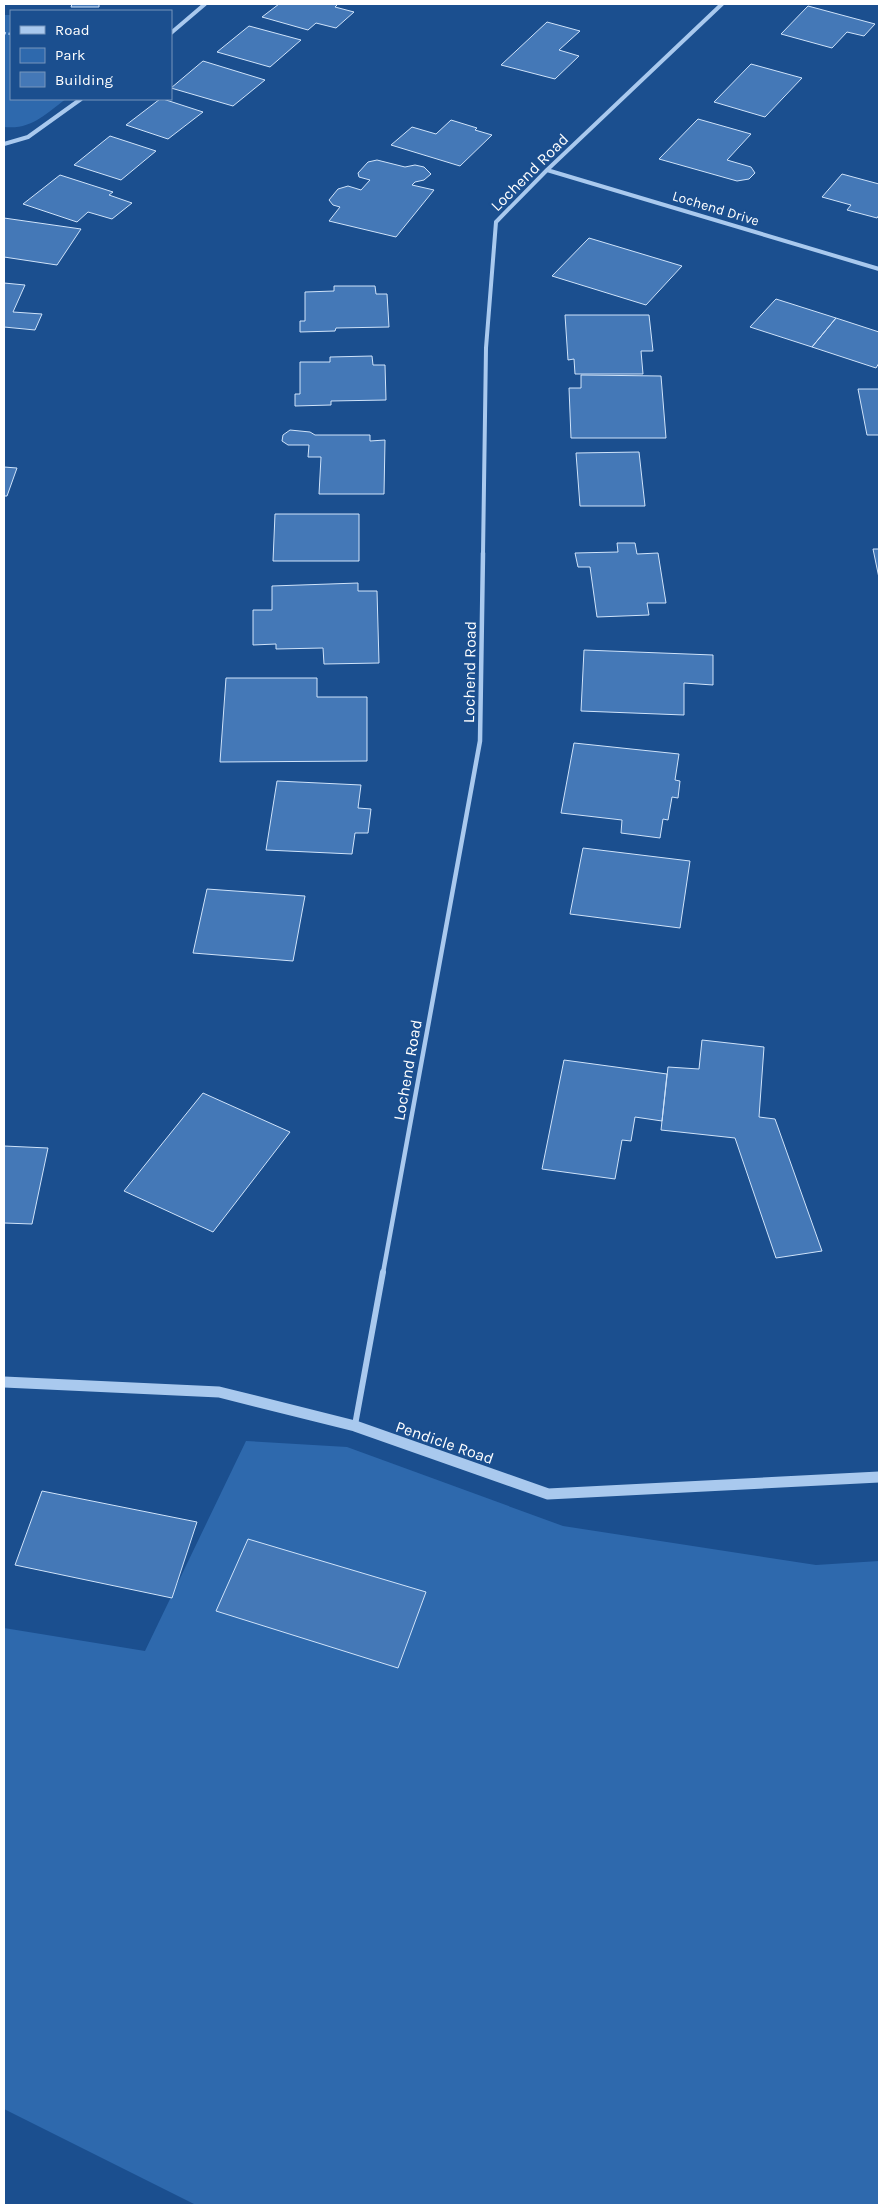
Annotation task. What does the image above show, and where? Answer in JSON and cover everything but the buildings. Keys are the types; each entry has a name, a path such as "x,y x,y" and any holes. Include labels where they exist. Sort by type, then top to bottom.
{"street":[{"path":"172,32 205,4"},
{"name":"Lochend Road","path":"354,1426 480,741 486,348 496,222 547,170 722,4"},
{"path":"4,144 28,137 80,100"},
{"name":"Lochend Drive","path":"547,170 879,268"},
{"name":"Pendicle Road","path":"4,1382 219,1392 354,1426 548,1494 879,1477"}],"green space":[{"path":"5,15 10,15 10,100 65,100 38,120 23,126 4,127"},
{"path":"246,1441 347,1447 563,1526 816,1565 879,1561 879,2205 196,2205 4,2109 4,1628 145,1651"}]}
